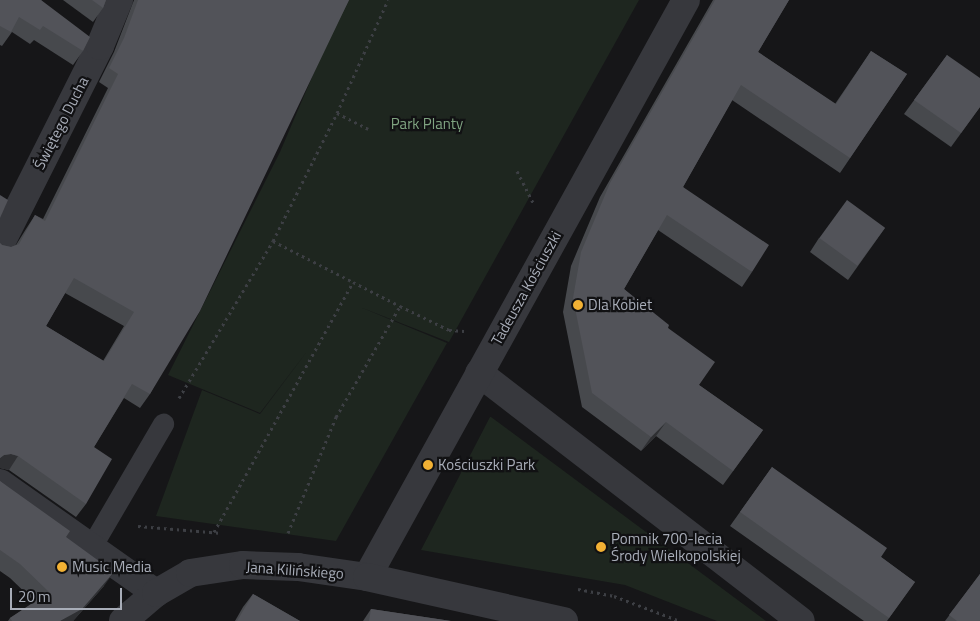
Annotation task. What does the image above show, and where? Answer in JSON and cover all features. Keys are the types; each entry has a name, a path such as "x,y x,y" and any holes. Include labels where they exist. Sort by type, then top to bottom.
{"street":[{"name":"Świętego Ducha","path":"0,245 100,46 119,0"},
{"name":"Tadeusza Kościuszki","path":"367,576 686,0"},
{"path":"76,29 100,46"},
{"path":"479,373 801,621"},
{"path":"0,483 156,593"},
{"name":"Jana Kilińskiego","path":"124,621 156,593 190,573 244,565 298,567 367,576 564,621"}],"lane":[{"path":"91,547 163,424"}],"path":[{"path":"163,424 273,240 336,113 388,0"},
{"path":"336,113 368,129"},
{"path":"517,171 533,202"},
{"path":"273,240 449,330 502,331"},
{"path":"214,532 353,282"},
{"path":"284,542 336,417 400,306"}],"green space":[{"name":"Park Planty","path":"345,0 639,0 449,342 360,307 447,343 336,541 156,516 202,390 260,414 308,350 260,413 168,375 280,152"},
{"path":"490,417 766,621 717,621 625,585 421,550"}],"building":[{"path":"0,0 41,0 90,37 83,51 43,26 40,30 19,17 11,32 0,26"},
{"path":"92,0 106,0 103,8"},
{"path":"138,0 349,0 200,311 150,394 132,384 94,447 112,459 86,504 18,456 11,454 0,458 0,243 11,247 19,244 35,215 45,221 118,74 109,68 124,38","holes":["74,278 134,312 104,361 46,326"]},
{"path":"715,0 789,0 758,52 836,104 871,51 907,74 850,158 741,85 683,187 769,245 752,272 667,215 624,289 669,325 668,328 715,362 699,385 763,430 733,471 666,422 651,437 592,393 573,298 581,252 610,183"},
{"path":"947,55 980,78 980,107 961,133 914,100"},
{"path":"0,195 8,200 0,218"},
{"path":"847,200 885,228 857,266 819,238"},
{"path":"772,467 887,548 881,557 915,582 889,618 740,512"},
{"path":"0,481 70,531 66,537 114,572 82,609 60,621 12,621 10,618 49,592 20,564 0,550"},
{"path":"980,574 980,621 957,621 949,615"},
{"path":"253,594 300,621 237,621"},
{"path":"371,609 451,621 369,621"}],"place":[{"name":"Dla Kobiet","path":"578,305"},
{"name":"Kościuszki Park","path":"428,465"},
{"name":"Pomnik 700-lecia Środy Wielkopolskiej","path":"601,547"},
{"name":"Music Media","path":"62,567"}]}
